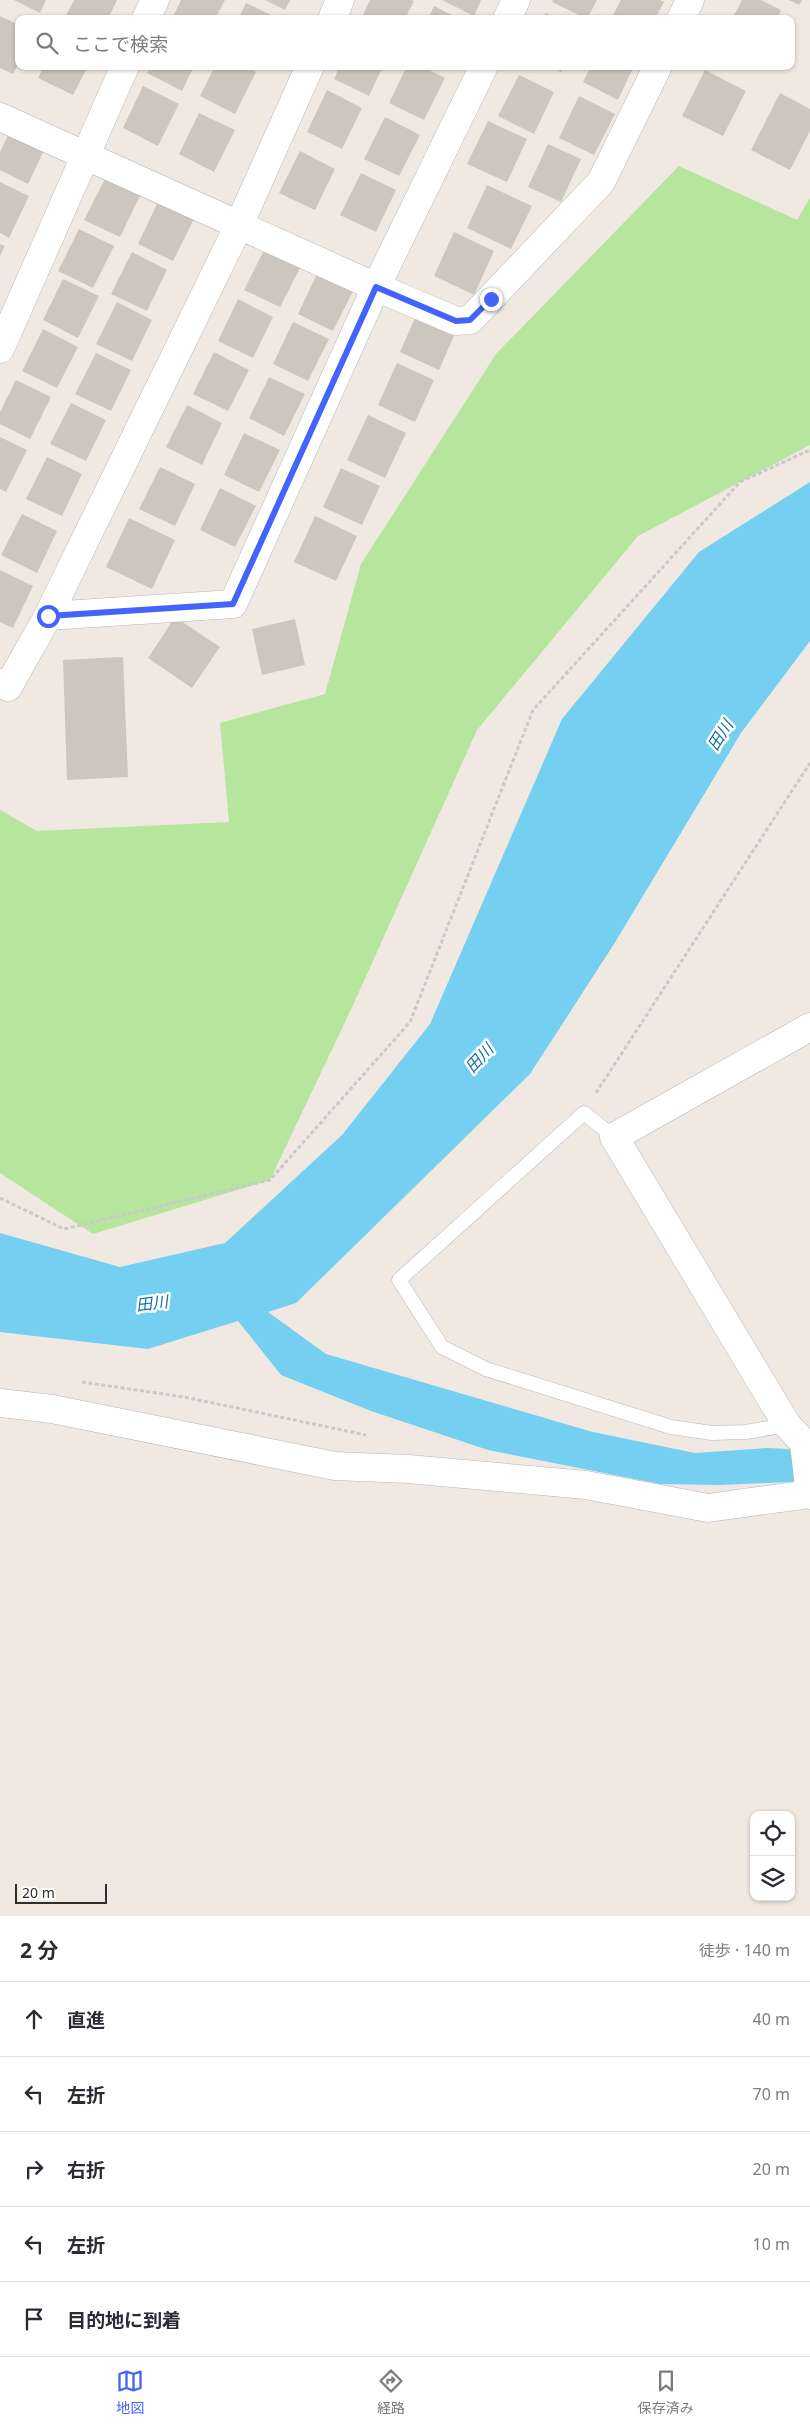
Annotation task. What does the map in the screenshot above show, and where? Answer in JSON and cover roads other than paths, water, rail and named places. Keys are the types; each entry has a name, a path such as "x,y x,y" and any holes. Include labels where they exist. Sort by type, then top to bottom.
{"street":[{"path":"148,15 155,0"},
{"path":"334,15 340,0"},
{"path":"509,15 516,0"},
{"path":"683,15 690,0"},
{"path":"0,349 123,70"},
{"path":"0,683 8,687 48,616 239,225 308,70"},
{"path":"48,616 233,604 376,287 482,70"},
{"path":"0,117 376,287 456,321 470,320 602,182 656,70"},
{"path":"0,1403 52,1410 335,1466 408,1469 586,1486 708,1508 810,1495 795,1434 614,1138 810,1028"}],"lane":[{"path":"614,1138 584,1113 399,1280 442,1347 486,1369 671,1427 712,1433 795,1434"}],"water":[{"name":"田川","path":"810,482 810,641 741,733 614,944 530,1074 296,1303 268,1312 326,1354 593,1432 695,1453 767,1448 810,1450 810,1481 721,1485 660,1484 488,1450 371,1411 281,1375 238,1321 148,1349 0,1332 0,1233 120,1267 225,1243 342,1135 430,1024 562,719 699,552"}]}
